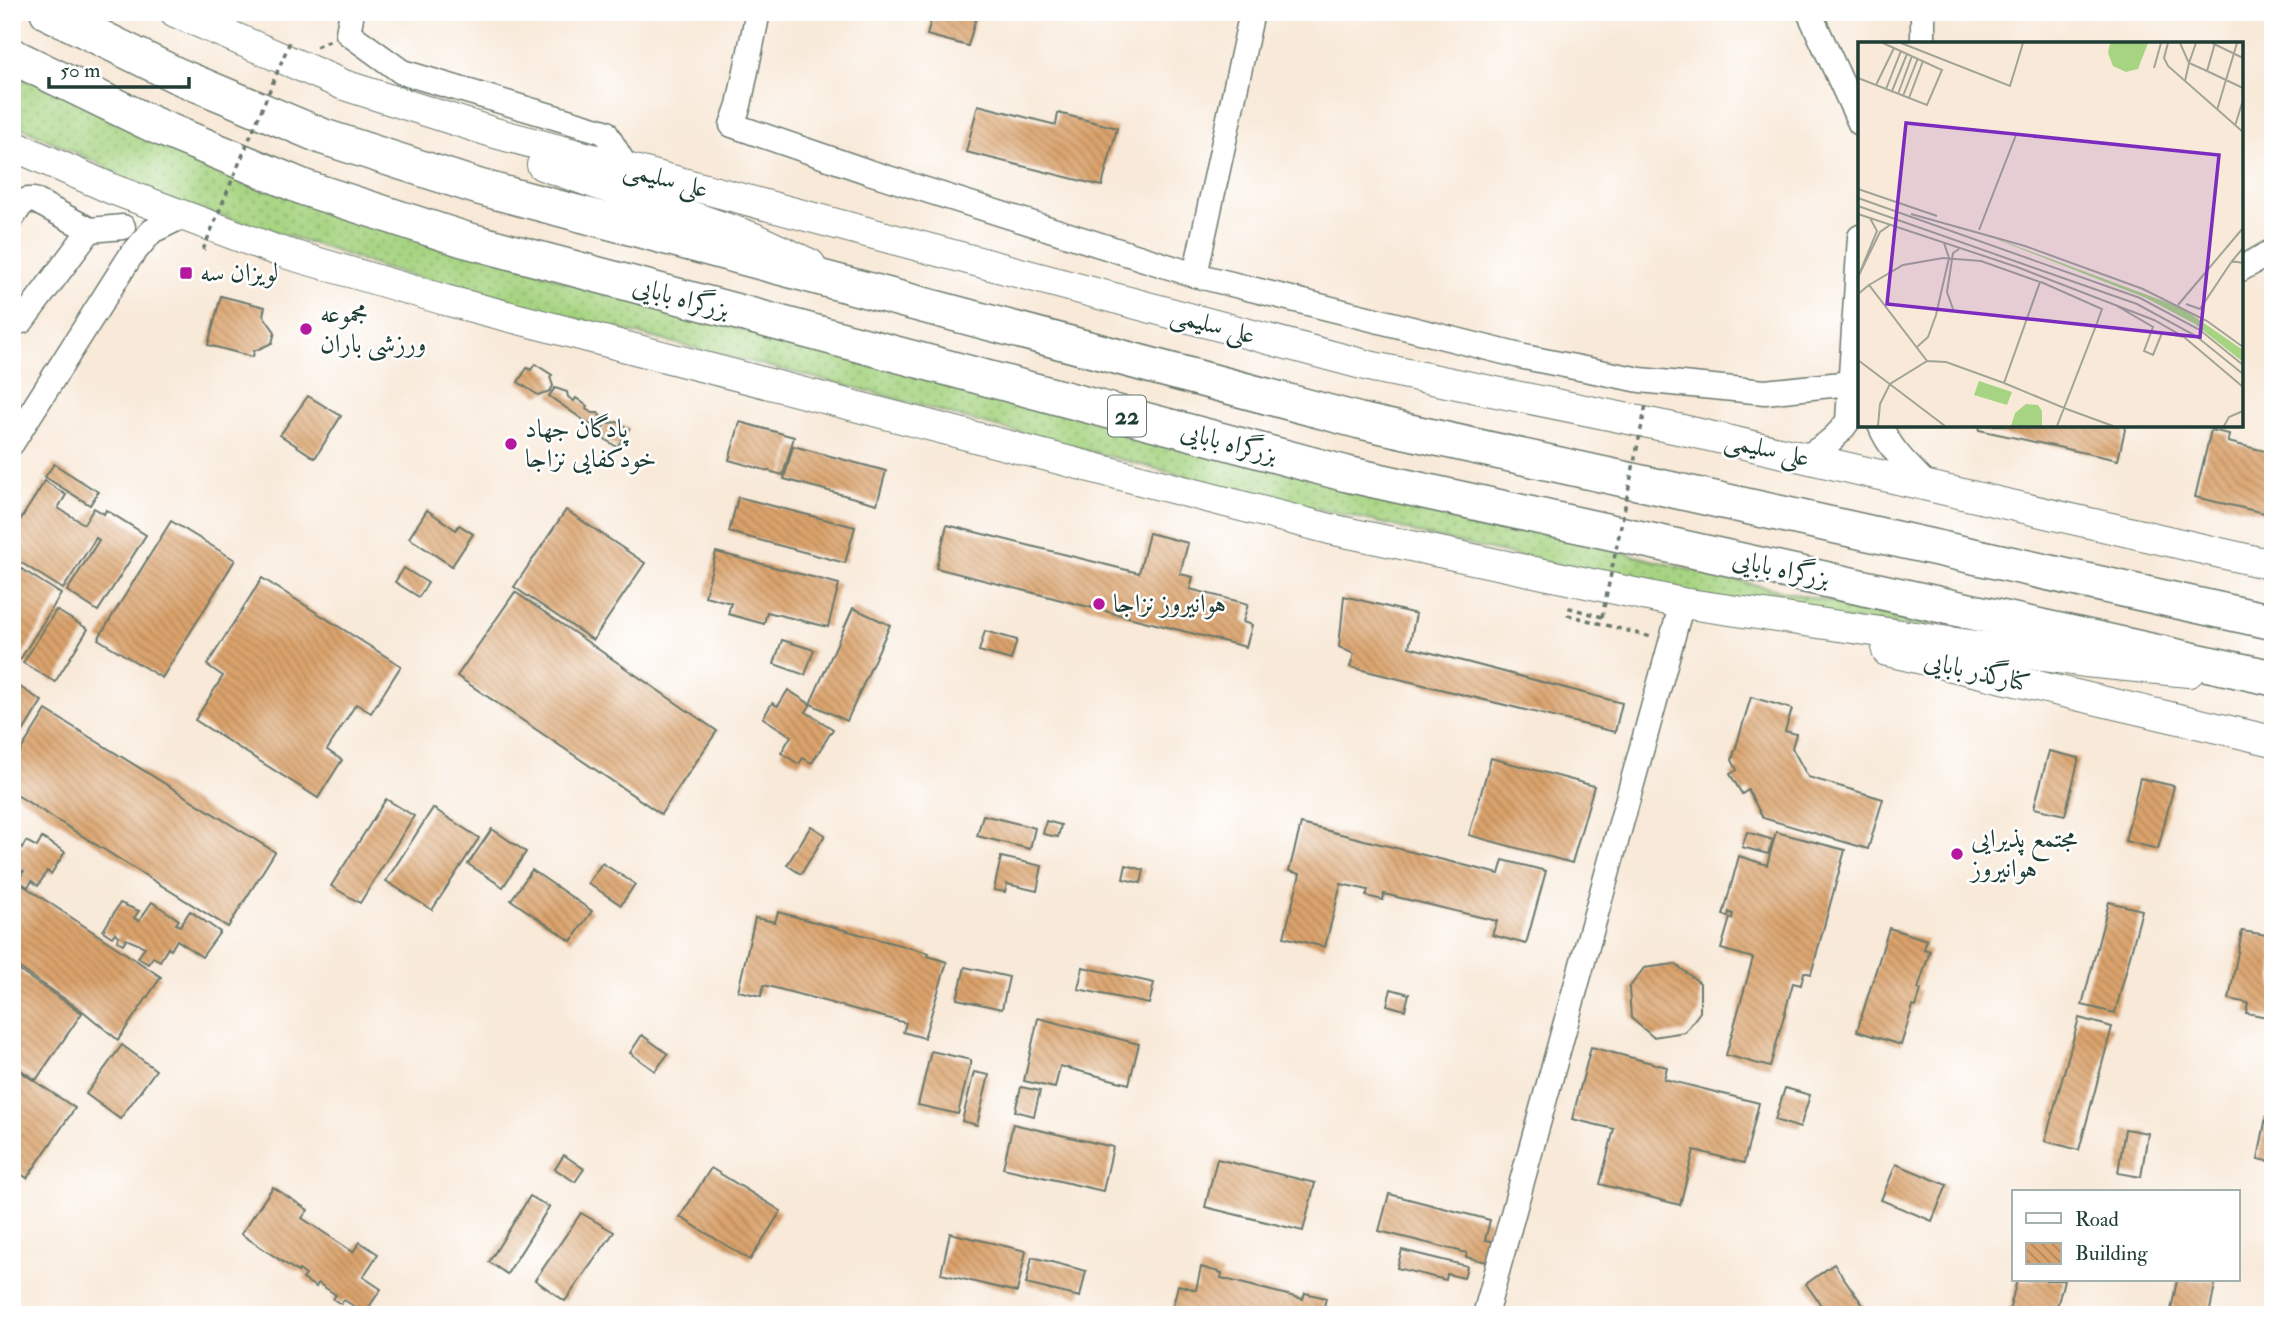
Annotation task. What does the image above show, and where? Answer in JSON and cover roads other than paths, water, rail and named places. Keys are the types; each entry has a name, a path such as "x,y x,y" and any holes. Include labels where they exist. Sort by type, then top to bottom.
{"highway":[{"name":"بزرگراه بابایی","path":"48,12 176,75 324,137 479,187 1360,421 2273,622"},
{"name":"بزرگراه بابایی","path":"12,56 154,125 305,188 463,239 1347,474 2273,679"}],"main road":[{"name":"علی سلیمی","path":"175,12 344,85 495,133 1373,367 1683,430 2273,565"},
{"path":"344,85 463,138 754,238 863,291"},
{"path":"12,145 112,189 278,251 433,296 1331,528 1682,603 2085,662 2273,679"},
{"name":"کنارگذر بابایی","path":"1682,603 2273,741"}],"street":[{"path":"352,12 348,33 402,72 606,132 626,169"},
{"path":"758,12 732,125 869,172 1195,275 1524,357 1640,380 1765,392 1855,383"},
{"path":"1195,275 1252,12"},
{"path":"1808,12 1858,119"},
{"path":"1923,12 1923,42"},
{"path":"112,189 130,257"},
{"path":"12,218 27,200 34,200 90,230 123,227"},
{"path":"12,443 130,257 152,231 185,215"},
{"path":"22,321 90,230"},
{"path":"2243,268 2273,251"},
{"path":"1804,458 1825,446 1839,434 1848,421 1855,383 1858,295"},
{"path":"1881,427 1902,460 1928,486"},
{"path":"1485,1315 1682,603"}],"place":[{"name":"لویزان سه","path":"186,273"},
{"name":"مجموعه ورزشی باران","path":"306,329"},
{"name":"پادگان جهاد خودکفایی نزاجا","path":"511,444"},
{"name":"هوانیروز نزاجا","path":"1099,604"},
{"name":"مجتمع پذیرایی هوانیروز","path":"1957,854"}]}
